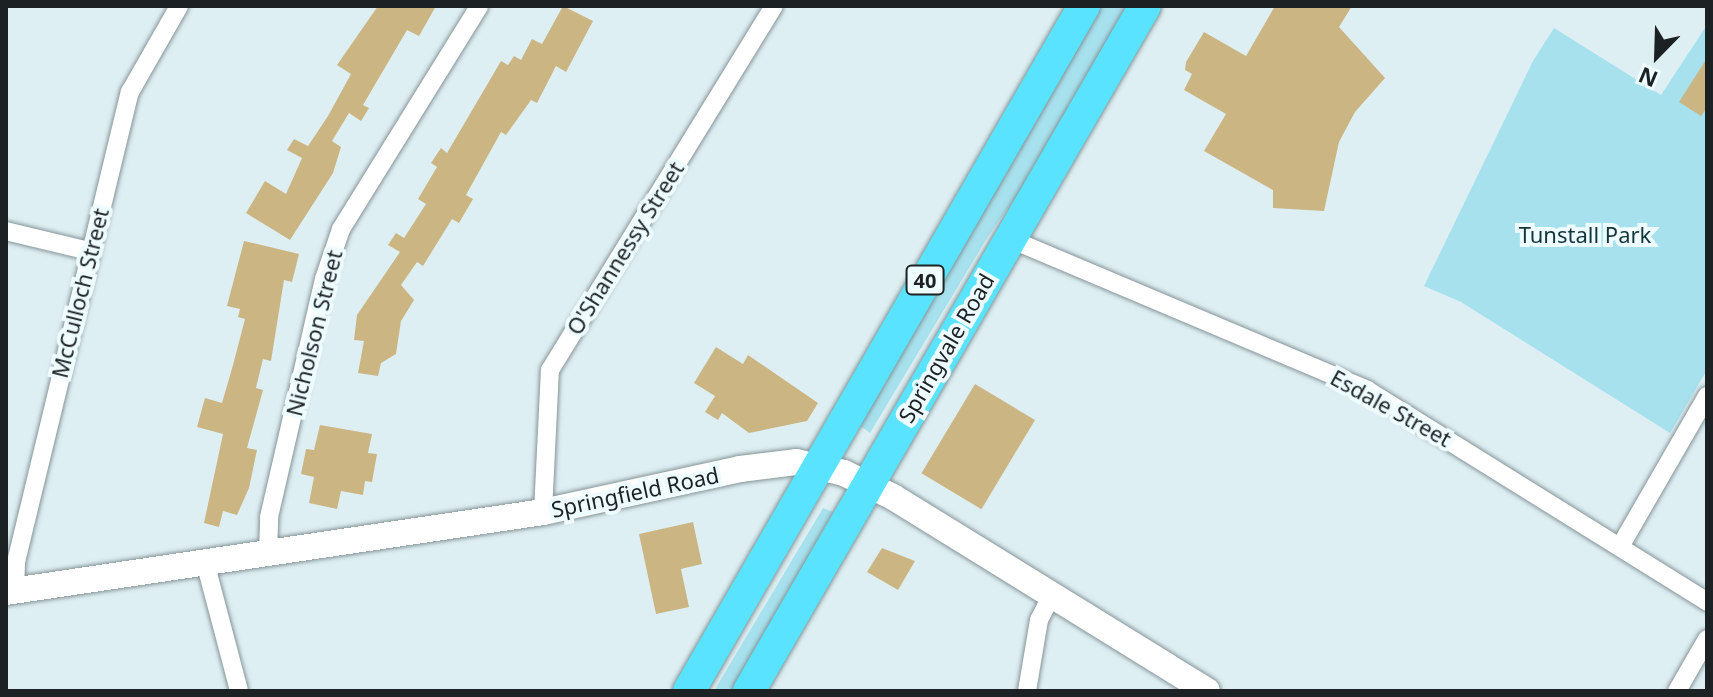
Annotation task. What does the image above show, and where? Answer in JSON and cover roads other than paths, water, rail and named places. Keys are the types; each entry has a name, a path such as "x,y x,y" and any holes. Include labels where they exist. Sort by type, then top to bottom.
{"highway":[{"name":"40","path":"689,691 1084,6"},
{"name":"Springvale Road","path":"749,691 1008,238 1145,6"}],"main road":[{"name":"Springfield Road","path":"11,592 543,512 784,462 819,465 867,483 1207,691"}],"street":[{"name":"McCulloch Street","path":"11,592 89,251 130,92 179,6"},
{"name":"Nicholson Street","path":"268,553 269,517 324,279 341,229 479,6"},
{"name":"O'Shannessy Street","path":"543,512 550,370 774,6"},
{"path":"6,231 89,251"},
{"name":"Esdale Street","path":"1008,238 1367,390 1621,545 1707,602"},
{"path":"1621,545 1707,396"},
{"path":"205,562 239,691"},
{"path":"1027,691 1039,620 1052,594"},
{"path":"1677,691 1707,639"}],"park label":[{"name":"Tunstall Park","path":"1585,235"}]}
